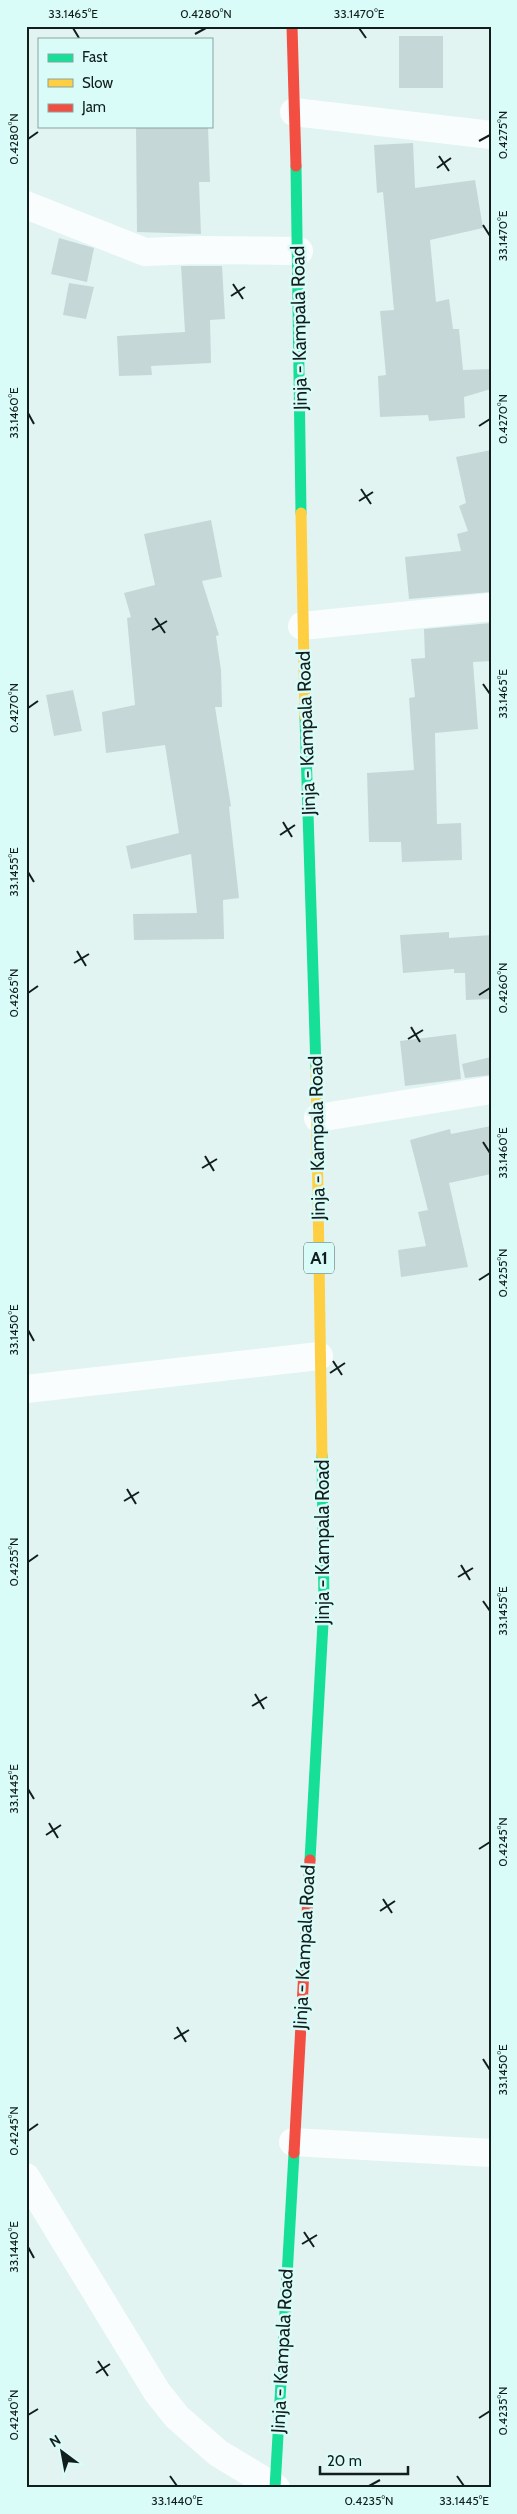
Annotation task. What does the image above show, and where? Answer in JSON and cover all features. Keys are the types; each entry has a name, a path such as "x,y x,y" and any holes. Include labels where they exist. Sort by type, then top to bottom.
{"highway":[{"name":"Jinja - Kampala Road","path":"275,2487 324,1605 319,1356 318,1118 302,626 299,251 292,26"}],"street":[{"path":"294,112 491,135"},
{"path":"26,205 145,252 197,250 299,251"},
{"path":"302,626 491,606"},
{"path":"318,1118 491,1090"},
{"path":"26,1389 319,1356"},
{"path":"293,2142 476,2150 491,2153"},
{"path":"26,2177 162,2398 177,2417 218,2453 275,2487"}],"building":[{"path":"399,36 443,36 443,88 399,88"},
{"path":"136,128 208,128 210,182 199,182 201,234 137,232"},
{"path":"413,143 415,188 475,180 483,228 430,240 436,302 449,299 453,329 459,329 463,370 491,369 491,389 464,397 465,418 429,421 428,415 380,417 378,376 386,375 380,311 394,310 383,192 377,193 374,145"},
{"path":"59,238 94,248 87,282 51,274"},
{"path":"181,266 222,266 225,319 210,320 211,363 151,366 152,375 119,376 117,336 185,332"},
{"path":"69,283 94,287 86,319 63,315"},
{"path":"491,450 491,592 409,599 405,557 461,551 457,534 468,531 459,506 466,503 456,457"},
{"path":"211,520 222,577 202,581 219,635 216,636 221,670 222,707 215,707 231,806 229,807 239,898 223,900 224,939 134,940 133,914 197,913 191,854 131,869 126,846 179,833 165,745 106,753 102,712 135,705 127,618 131,617 124,593 155,585 144,534"},
{"path":"491,623 491,661 473,662 478,729 435,733 437,824 461,823 462,860 402,862 401,842 369,842 367,773 414,770 409,698 415,697 411,659 425,658 424,629"},
{"path":"73,690 82,731 54,736 46,695"},
{"path":"449,932 449,938 491,935 491,999 466,1000 465,973 454,973 454,969 403,973 400,935"},
{"path":"456,1034 461,1079 405,1086 400,1041"},
{"path":"491,1057 491,1075 465,1078 462,1064"},
{"path":"491,1126 491,1174 449,1183 468,1267 401,1277 398,1250 426,1246 418,1212 428,1210 410,1140 450,1129 451,1134"}],"traffic: fast":[{"path":"296,166 301,513"},
{"path":"305,717 316,1069"},
{"path":"310,1860 324,1605 322,1455"},
{"path":"275,2488 294,2153"}],"traffic: slow":[{"path":"301,513 305,717"},
{"path":"316,1069 322,1455"}],"traffic: jam":[{"path":"292,26 296,166"},
{"path":"294,2153 310,1860"}]}
